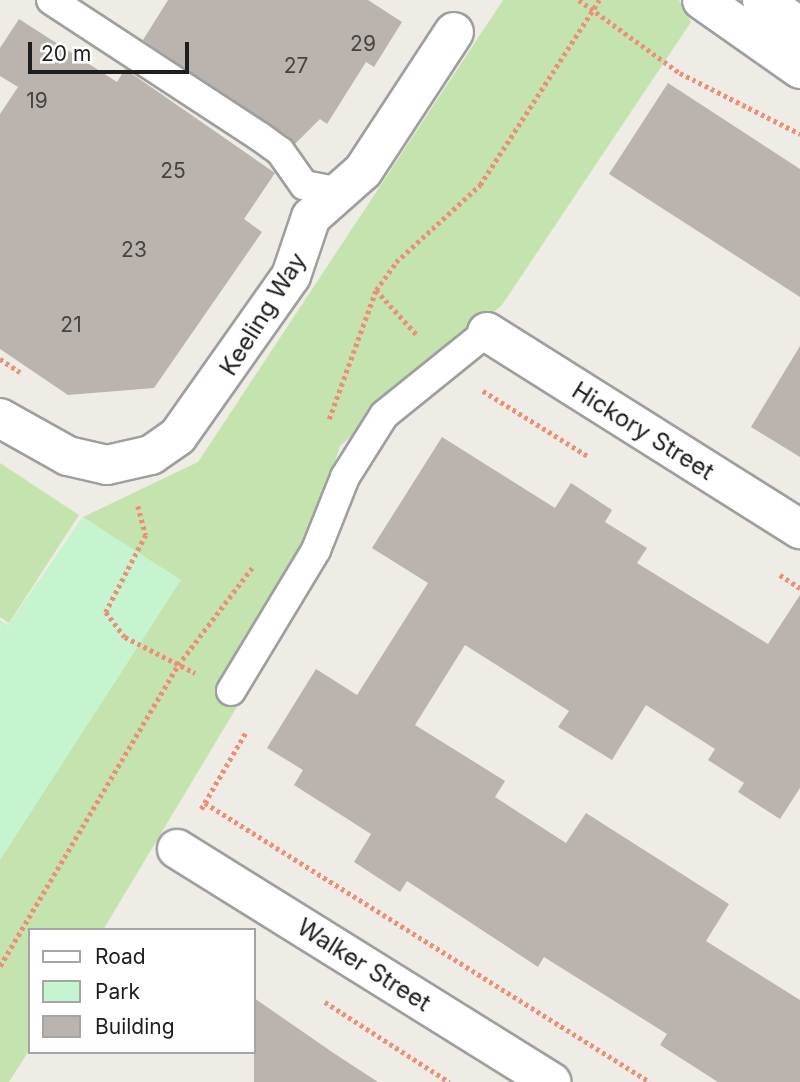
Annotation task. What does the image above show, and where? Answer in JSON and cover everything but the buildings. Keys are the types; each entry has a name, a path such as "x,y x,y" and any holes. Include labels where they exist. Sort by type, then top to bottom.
{"street":[{"path":"702,0 800,69"},
{"path":"762,0 800,27"},
{"name":"Keeling Way","path":"129,464 151,455 198,414 291,276 311,217 335,191 363,171 454,32"},
{"name":"Hickory Street","path":"487,332 800,529"},
{"path":"0,418 68,456 129,464"},
{"name":"Walker Street","path":"177,849 551,1082"}],"lane":[{"path":"51,0 280,151 304,185 335,191"},
{"path":"231,691 316,550 345,477 384,415 487,332"}],"path":[{"path":"579,0 680,73 800,134"},
{"path":"326,428 376,290 396,262 480,185 599,0"},
{"path":"376,290 445,367"},
{"path":"0,359 34,381"},
{"path":"129,464 146,535 106,612 125,637 231,691 254,718 177,849"},
{"path":"0,966 178,665 261,555"},
{"path":"205,803 650,1082"},
{"path":"321,999 449,1082"}],"green space":[{"path":"503,0 679,0 691,22 502,305 340,446 277,640 104,928 28,928 28,1052 9,1082 0,1082 0,621 8,626 83,517 198,462"},
{"path":"0,463 79,515 9,623 0,617"},
{"path":"83,517 181,580 0,860 0,622 8,626"}]}
